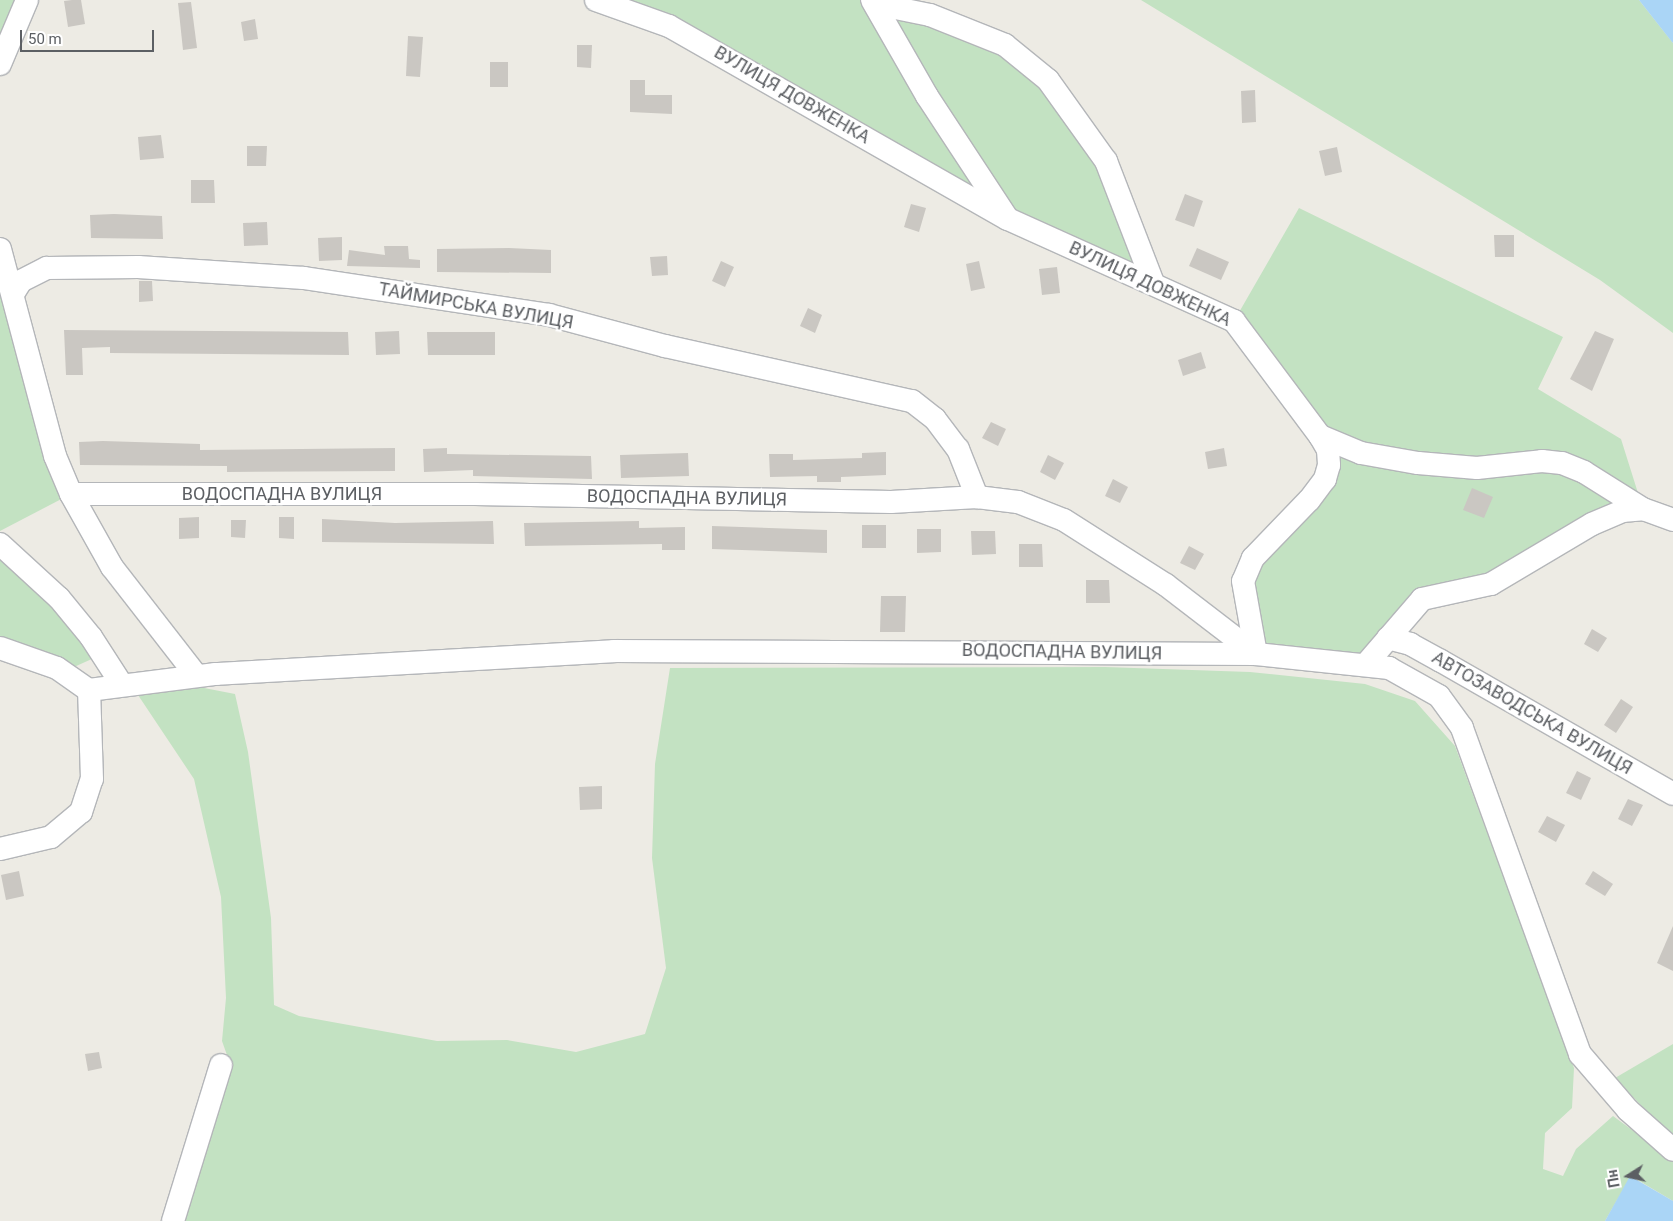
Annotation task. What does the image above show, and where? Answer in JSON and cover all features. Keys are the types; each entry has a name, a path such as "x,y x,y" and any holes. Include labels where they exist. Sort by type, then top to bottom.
{"street":[{"path":"0,64 27,0"},
{"name":"ВУЛИЦЯ ДОВЖЕНКА","path":"596,0 669,26 1008,219 1234,321 1320,436 1328,450 1325,479 1253,558 1244,581 1256,654"},
{"path":"874,2 927,96 1008,219"},
{"path":"874,2 930,15 1005,45 1048,80 1106,161 1153,283"},
{"path":"0,249 55,456 71,494 112,567 197,676"},
{"name":"ТАЙМИРСЬКА ВУЛИЦЯ","path":"13,294 21,281 47,268 138,267 304,278 549,315 665,346 912,401 935,419 958,449 977,497"},
{"path":"1320,436 1361,453 1418,463 1477,468 1562,463 1584,472 1642,509 1673,520"},
{"name":"ВОДОСПАДНА ВУЛИЦЯ","path":"71,494 475,494 891,502 977,497 1018,502 1064,520 1166,585 1256,654"},
{"path":"1367,663 1422,599 1491,584 1592,524 1622,511 1642,509"},
{"path":"0,544 59,598 91,637 122,686"},
{"name":"АВТОЗАВОДСЬКА ВУЛИЦЯ","path":"1388,638 1410,644 1673,794"},
{"path":"0,648 57,668 89,690 92,778 81,812 51,837 0,850"},
{"name":"ВОДОСПАДНА ВУЛИЦЯ","path":"89,690 197,676 614,651 1256,654 1367,663 1389,668 1439,696 1462,728 1580,1054 1628,1110 1673,1150"},
{"path":"173,1221 221,1065"}],"green space":[{"path":"0,0 27,0 0,64"},
{"path":"596,0 872,0 1005,45 1106,161 1153,283"},
{"path":"1141,0 1639,0 1673,43 1673,333 1600,280"},
{"path":"1299,208 1563,337 1538,389 1621,439 1643,509 1491,584 1422,599 1367,663 1256,654 1243,581 1329,465 1234,321"},
{"path":"0,249 71,494 0,531"},
{"path":"0,556 55,601 94,658 74,667 0,643"},
{"path":"1105,667 1250,672 1365,684 1415,701 1455,746 1574,1068 1572,1108 1545,1133 1543,1169 1563,1176 1576,1149 1613,1116 1673,1160 1673,1201 1631,1176 1605,1221 179,1221 228,1058 222,1041 226,998 221,897 194,779 138,695 199,687 235,694 248,752 271,918 274,1005 299,1016 437,1041 507,1040 576,1052 645,1034 666,968 652,858 655,764 670,668"},
{"path":"1673,1044 1673,1139 1615,1078"}],"water":[{"path":"1639,0 1673,0 1673,43 1672,42"},
{"path":"1630,1176 1673,1201 1673,1221 1605,1221"}],"building":[{"path":"81,0 85,24 68,27 64,1"},
{"path":"191,2 197,48 183,50 178,3"},
{"path":"255,19 258,39 244,41 241,22"},
{"path":"408,36 423,37 420,77 406,76"},
{"path":"577,45 592,45 591,68 577,67"},
{"path":"490,62 508,62 508,87 490,87"},
{"path":"630,80 645,80 645,95 672,95 672,114 630,112"},
{"path":"1255,90 1256,122 1242,123 1241,91"},
{"path":"161,135 164,158 140,160 138,137"},
{"path":"247,146 267,146 266,166 247,166"},
{"path":"1337,147 1342,172 1325,176 1319,151"},
{"path":"191,180 214,180 215,203 191,203"},
{"path":"1185,194 1203,201 1194,227 1175,220"},
{"path":"911,204 926,208 919,232 904,227"},
{"path":"90,215 162,216 163,239 91,238"},
{"path":"267,222 268,245 244,246 243,223"},
{"path":"1494,235 1514,235 1514,257 1495,257"},
{"path":"342,237 342,260 319,261 318,238"},
{"path":"384,246 408,246 409,259 420,260 420,268 347,266 349,250 385,255"},
{"path":"509,248 551,250 551,273 437,272 437,249"},
{"path":"1197,248 1229,262 1221,280 1189,266"},
{"path":"667,256 668,275 652,276 650,257"},
{"path":"721,261 734,267 725,287 712,281"},
{"path":"979,261 985,288 971,291 966,264"},
{"path":"1057,267 1060,293 1042,295 1039,269"},
{"path":"139,281 152,281 153,301 139,302"},
{"path":"808,308 822,315 815,333 800,326"},
{"path":"64,330 348,332 349,355 110,353 110,347 82,348 83,375 66,375"},
{"path":"399,331 400,354 376,355 375,332"},
{"path":"1595,331 1614,339 1592,391 1570,379"},
{"path":"427,332 495,332 495,355 428,355"},
{"path":"1201,352 1206,368 1183,376 1178,360"},
{"path":"991,422 1006,429 998,446 982,438"},
{"path":"79,442 200,444 200,450 395,448 395,471 227,472 227,466 80,465"},
{"path":"447,448 447,454 591,456 592,479 473,476 473,470 424,472 423,449"},
{"path":"1224,448 1227,466 1208,469 1205,452"},
{"path":"886,452 886,475 841,477 841,482 817,482 817,476 770,477 769,454 793,454 793,460 862,458 862,453"},
{"path":"688,453 689,476 621,478 620,455"},
{"path":"1048,455 1064,463 1055,480 1040,472"},
{"path":"1113,479 1128,487 1120,503 1105,496"},
{"path":"1472,488 1493,497 1484,518 1463,510"},
{"path":"199,517 199,538 179,539 179,518"},
{"path":"279,517 294,517 294,539 279,538"},
{"path":"322,519 395,523 493,521 494,544 322,542"},
{"path":"231,520 246,520 245,538 231,537"},
{"path":"639,521 639,528 685,527 685,550 662,550 662,544 525,546 524,523"},
{"path":"862,525 886,525 886,548 862,548"},
{"path":"712,526 827,530 827,553 712,549"},
{"path":"917,529 941,529 941,552 917,553"},
{"path":"971,531 995,531 996,554 972,555"},
{"path":"1019,544 1042,544 1043,567 1019,567"},
{"path":"1189,546 1204,554 1195,570 1180,563"},
{"path":"1086,580 1109,580 1110,603 1086,603"},
{"path":"881,596 906,596 905,632 880,632"},
{"path":"1592,629 1607,638 1598,652 1584,644"},
{"path":"1621,699 1633,707 1616,733 1604,725"},
{"path":"1577,771 1591,778 1581,800 1566,793"},
{"path":"602,786 602,809 580,810 579,787"},
{"path":"1628,799 1643,805 1632,826 1618,819"},
{"path":"1547,816 1565,825 1556,842 1538,832"},
{"path":"19,871 24,896 6,900 1,875"},
{"path":"1593,871 1613,884 1605,896 1585,884"},
{"path":"1673,926 1673,971 1657,963"},
{"path":"99,1052 102,1068 88,1071 85,1054"}]}
